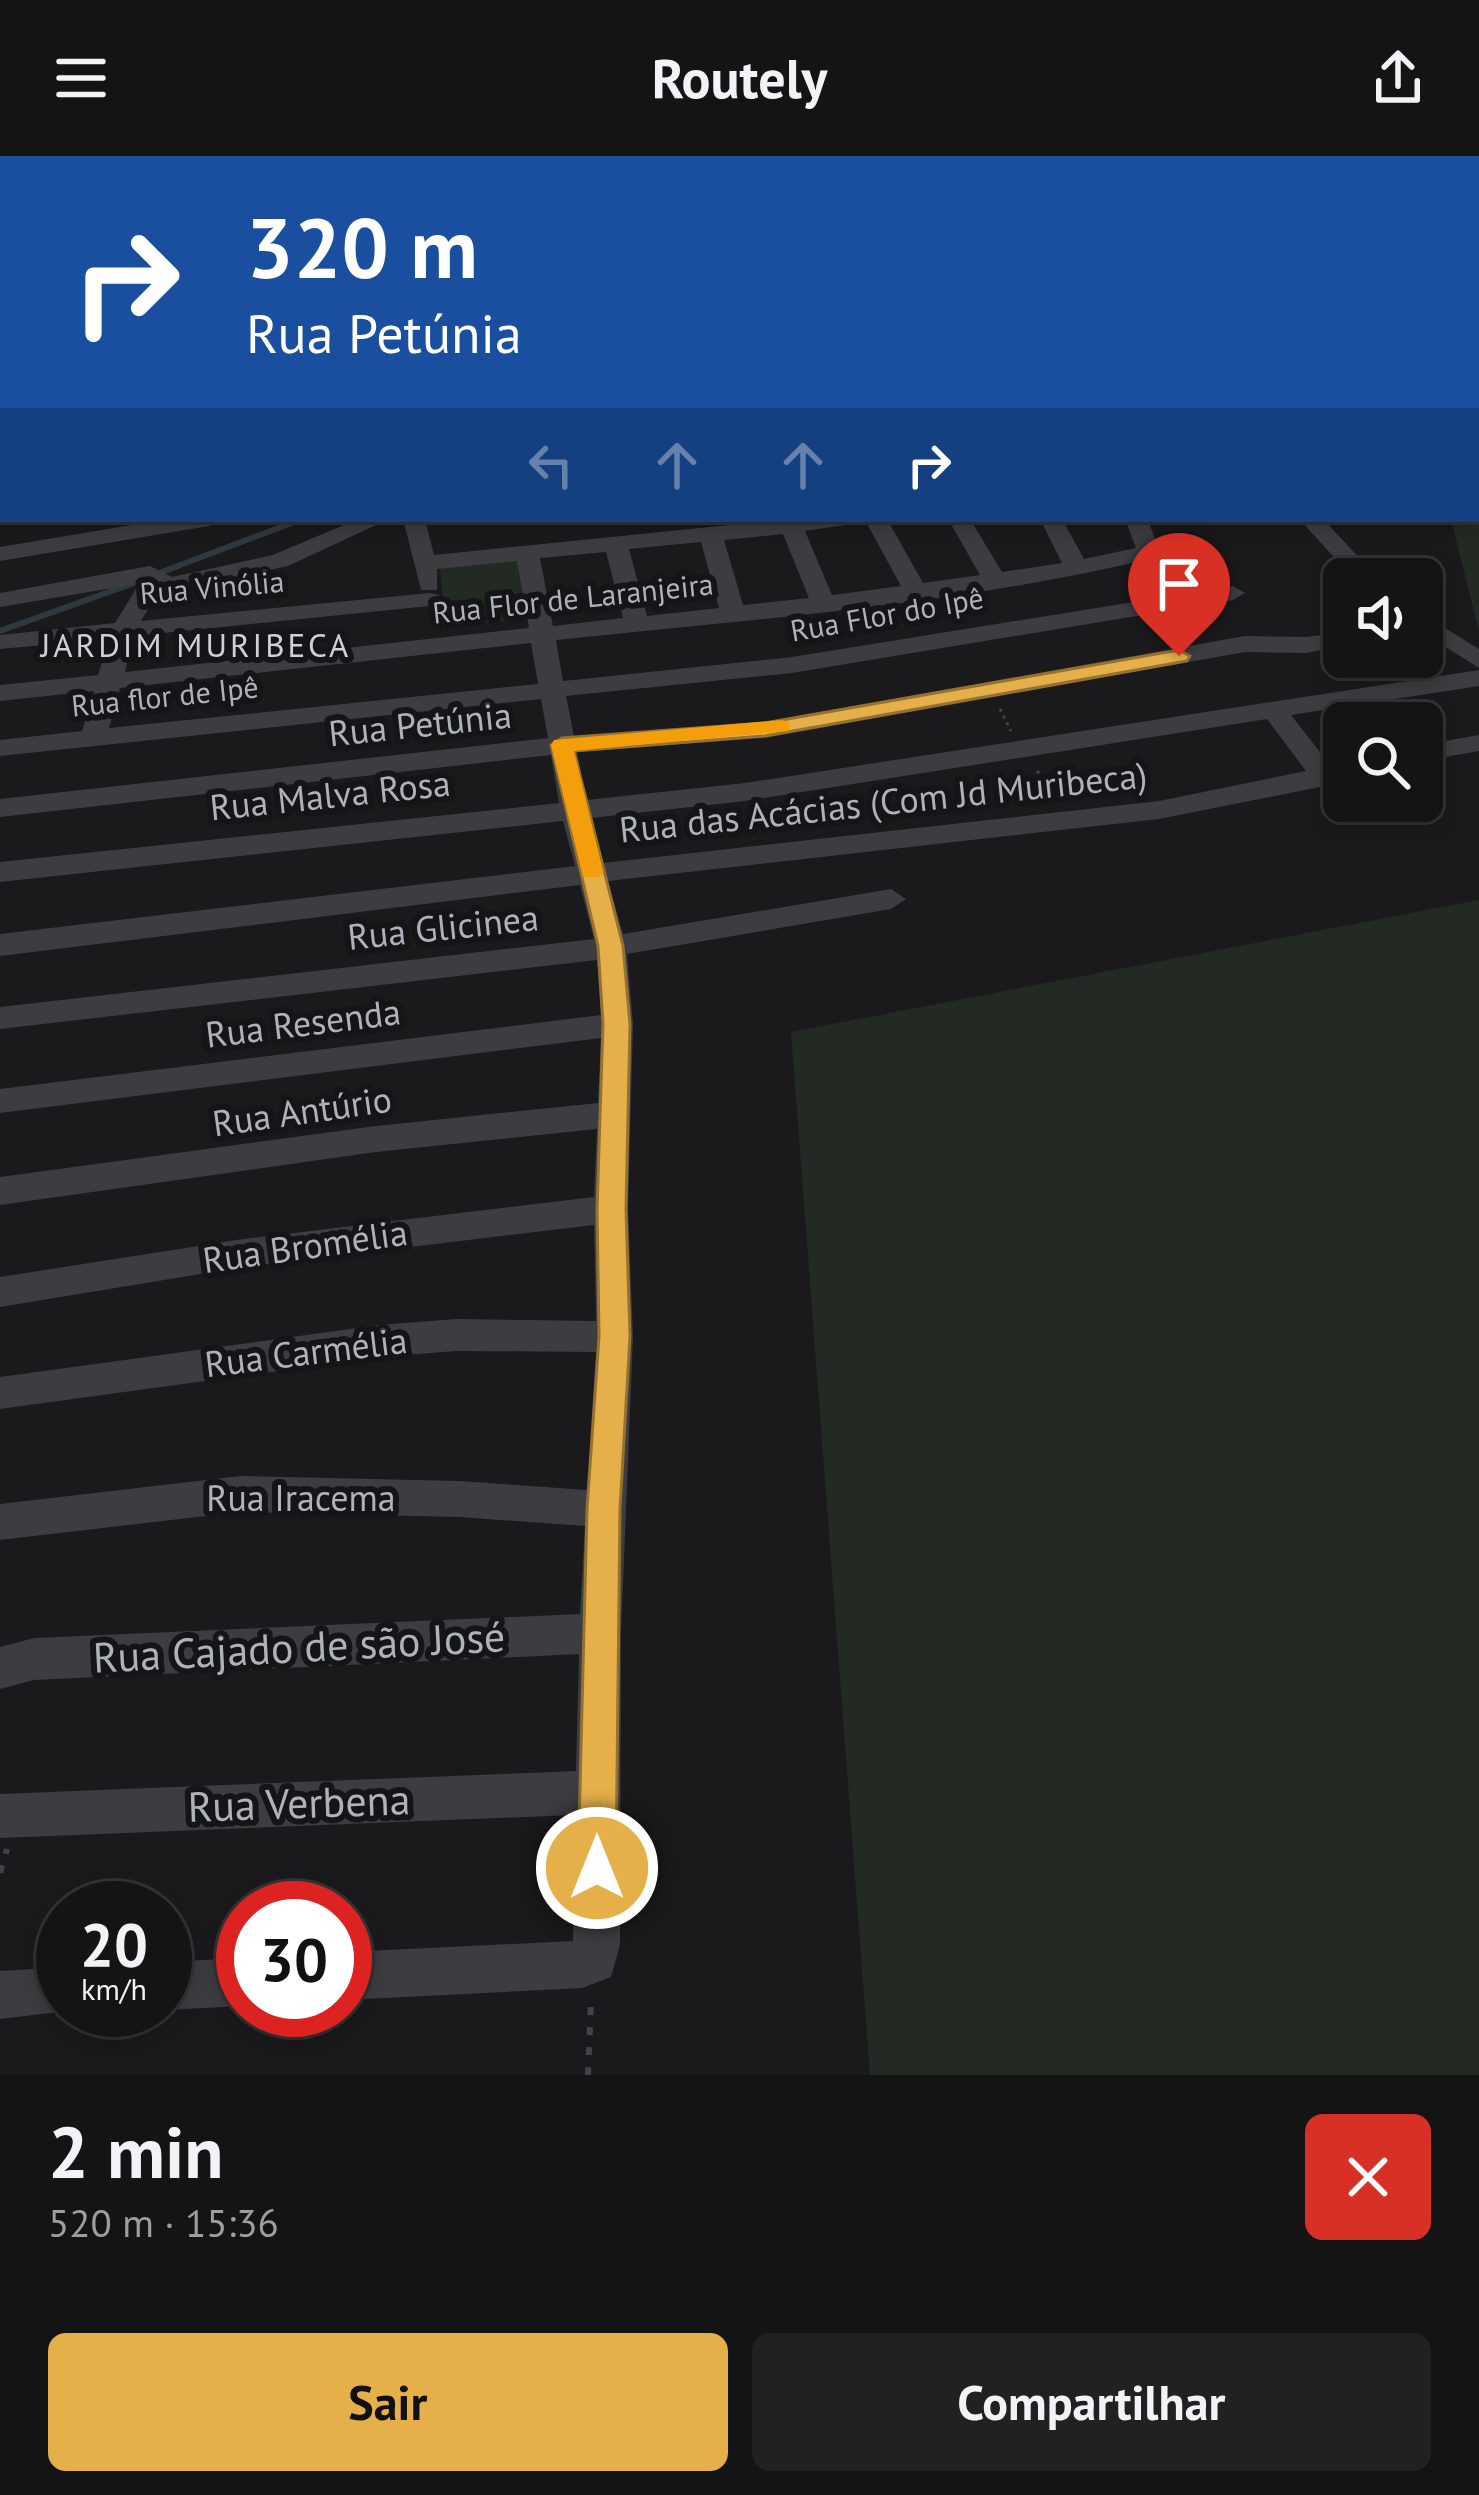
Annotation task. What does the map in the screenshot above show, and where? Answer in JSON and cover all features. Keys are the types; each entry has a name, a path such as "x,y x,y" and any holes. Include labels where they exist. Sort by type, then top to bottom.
{"street":[{"path":"0,554 191,522"},
{"path":"0,600 280,561 371,522"},
{"path":"415,522 427,563 436,646"},
{"path":"427,563 829,522"},
{"path":"878,522 914,588"},
{"path":"961,522 994,578"},
{"path":"1053,522 1077,568"},
{"name":"Rua Flor de Laranjeira","path":"0,693 638,627 1077,568 1149,552 1137,522"},
{"path":"1313,522 1347,558"},
{"path":"791,526 823,604"},
{"path":"711,534 733,615"},
{"path":"616,544 638,627"},
{"path":"372,1974 593,1960 604,1509 614,1336 611,1209 616,1024 610,946 574,808 527,553"},
{"path":"93,738 124,629 157,578"},
{"name":"Rua Flor do Ipê","path":"552,690 792,665 1233,593"},
{"name":"Rua Vinólia","path":"0,642 430,600"},
{"path":"1443,637 1479,660"},
{"name":"Rua Petúnia","path":"0,808 562,745 765,730 1245,644 1323,642"},
{"name":"Rua Malva Rosa","path":"0,872 574,808 668,802 1479,678"},
{"name":"Rua flor de Ipê","path":"0,748 552,690"},
{"path":"1275,712 1323,762"},
{"path":"1443,749 1479,743"},
{"name":"Rua das Acácias (Com Jd Muribeca)","path":"0,945 1159,810 1323,776"},
{"name":"Rua Glicinea","path":"0,1018 610,946 891,899"},
{"name":"Rua Resenda","path":"0,1101 616,1024"},
{"name":"Rua Antúrio","path":"0,1191 376,1138 616,1114"},
{"name":"Rua Bromélia","path":"0,1292 265,1250 611,1209"},
{"name":"Rua Carmélia","path":"0,1393 379,1341 456,1335 614,1336"},
{"name":"Rua Iracema","path":"0,1522 240,1495 459,1499 604,1509"},
{"name":"Rua Cajado de são José","path":"0,1668 99,1655 600,1633"},
{"name":"Rua Verbena","path":"0,1816 597,1792"},
{"path":"0,1995 36,1993"}],"path":[{"path":"588,2075 593,1960"}],"shaded area":[{"path":"1452,522 1479,522 1479,632"},
{"path":"519,560 529,618 445,627 440,568"},
{"path":"1479,900 1479,2075 870,2075 791,1032"}],"waterway":[{"path":"154,575 294,522"},
{"path":"0,631 134,583"}],"slow traffic":[{"path":"591,871 562,745 782,727"}],"district":[{"name":"JARDIM MURIBECA","path":"196,645"}],"route":[{"path":"597,1868 600,1633 614,1336 611,1209 616,1024 610,946 562,745 765,730 990,686 1179,656"}]}
